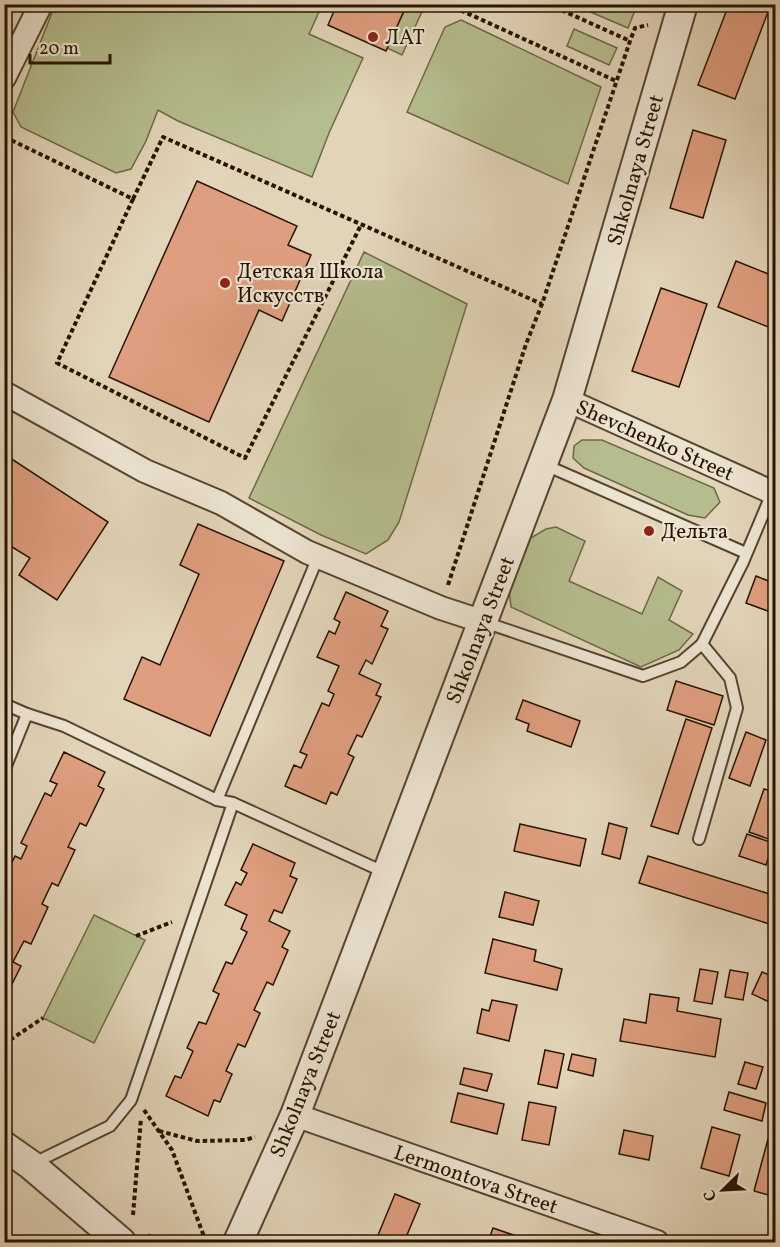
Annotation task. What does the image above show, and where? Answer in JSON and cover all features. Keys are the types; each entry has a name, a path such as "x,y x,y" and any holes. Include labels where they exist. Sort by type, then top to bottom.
{"street":[{"path":"4,78 41,4"},
{"name":"Shkolnaya Street","path":"238,1242 295,1115 567,400 683,4"},
{"path":"4,393 145,471 220,503 318,556 441,608 484,622"},
{"name":"Shevchenko Street","path":"567,400 774,494"},
{"name":"Lermontova Street","path":"295,1115 657,1242"},
{"path":"4,1146 127,1232"}],"lane":[{"path":"543,464 746,553"},
{"path":"484,622 643,676 681,662 702,644 774,494"},
{"path":"217,800 318,556"},
{"path":"699,838 736,708 730,678 702,644"},
{"path":"4,704 64,726 217,800 233,803 387,873"},
{"path":"4,771 27,714"},
{"path":"32,1165 110,1126 131,1100 233,803"}],"path":[{"path":"447,4 617,81"},
{"path":"548,4 630,41"},
{"path":"361,225 245,458 57,363 163,137 542,304"},
{"path":"4,140 11,140 133,199"},
{"path":"136,936 195,913"},
{"path":"4,1044 43,1018"},
{"path":"127,1232 142,1107 172,1150 206,1242"},
{"path":"158,1131 197,1141 245,1140 261,1136"}],"green space":[{"path":"55,5 322,5 309,34 363,58 312,177 178,121 158,110 146,141 131,169 116,173 21,127 13,112"},
{"path":"407,5 425,5 402,55 387,48"},
{"path":"574,5 637,5 628,28"},
{"path":"461,20 601,87 568,184 407,112 445,27"},
{"path":"574,29 617,48 609,65 567,46"},
{"path":"364,252 467,304 399,522 388,540 366,554 321,535 249,498"},
{"path":"582,440 602,440 714,488 720,502 705,518 688,515 584,468 573,458 574,446"},
{"path":"556,527 585,541 569,581 642,614 658,577 682,591 669,620 693,634 679,650 641,667 511,607 509,589 529,539 546,529"},
{"path":"94,915 145,940 94,1043 43,1018"}],"building":[{"name":"ЛАТ","path":"337,4 407,4 386,51 328,25"},
{"path":"729,4 771,4 735,99 698,85"},
{"path":"693,130 726,140 703,218 670,208"},
{"name":"Детская Школа Искусств","path":"197,181 297,226 288,245 311,255 282,321 259,310 209,422 109,377"},
{"path":"736,261 776,277 776,330 718,307"},
{"path":"661,288 707,304 679,387 632,371"},
{"path":"4,454 108,522 57,600 19,575 30,558 4,542"},
{"path":"198,524 284,561 210,736 124,699 142,657 160,665 199,574 180,565"},
{"path":"756,576 776,584 776,614 746,603"},
{"path":"346,592 388,611 381,626 388,629 372,664 366,660 359,674 381,684 376,695 381,697 362,737 357,735 348,754 354,757 337,795 331,792 326,804 285,786 294,765 301,768 307,755 300,752 322,703 329,706 334,694 328,691 339,666 317,657 329,631 335,634 340,622 334,619"},
{"path":"676,681 723,696 714,725 667,710"},
{"path":"523,700 580,721 571,747 527,731 529,724 516,719"},
{"path":"686,719 712,728 678,834 651,826"},
{"path":"746,732 766,740 750,786 729,778"},
{"path":"64,752 105,772 98,786 104,789 86,826 80,823 68,847 75,850 58,886 52,883 42,904 48,907 31,944 24,941 13,962 21,966 4,1000 4,879 15,856 21,859 27,846 21,843 45,793 51,796 57,784 50,781"},
{"path":"764,789 776,792 774,841 749,832"},
{"path":"609,823 627,828 620,859 602,854"},
{"path":"520,824 586,839 580,866 514,851"},
{"path":"747,834 773,843 766,865 739,856"},
{"path":"253,844 295,863 290,876 297,879 282,913 274,910 269,921 290,931 282,947 288,950 273,985 267,982 254,1010 260,1013 245,1047 238,1044 226,1071 232,1074 220,1102 214,1100 208,1116 166,1096 175,1076 181,1078 193,1051 187,1048 199,1022 206,1024 219,994 213,991 226,962 232,964 247,932 241,929 247,915 225,905 236,882 241,885 247,873 241,870"},
{"path":"648,856 776,896 776,926 639,883"},
{"path":"505,892 539,901 533,925 499,917"},
{"path":"493,939 536,950 534,961 562,969 557,990 485,973"},
{"path":"700,969 718,972 712,1004 694,1001"},
{"path":"730,970 748,973 743,1000 725,997"},
{"path":"762,972 776,978 776,1005 752,994"},
{"path":"650,994 679,998 677,1011 721,1019 715,1057 620,1041 624,1019 646,1023"},
{"path":"492,1000 517,1005 509,1041 477,1033 482,1009 489,1011"},
{"path":"545,1050 564,1054 557,1088 538,1084"},
{"path":"572,1054 596,1059 593,1076 568,1070"},
{"path":"745,1062 763,1067 756,1089 738,1084"},
{"path":"464,1068 492,1074 487,1091 460,1084"},
{"path":"729,1092 766,1103 762,1121 724,1110"},
{"path":"458,1093 504,1104 497,1134 451,1122"},
{"path":"529,1102 556,1107 549,1145 522,1140"},
{"path":"712,1127 740,1135 729,1176 701,1168"},
{"path":"624,1130 653,1136 649,1160 619,1154"},
{"path":"768,1139 776,1141 776,1197 754,1191"},
{"path":"395,1194 420,1204 407,1235 419,1242 376,1240"},
{"path":"493,1228 525,1239 524,1242 488,1242"}],"place":[{"name":"ЛАТ","path":"373,37"},
{"name":"Детская Школа Искусств","path":"225,283"},
{"name":"Дельта","path":"649,531"}]}
